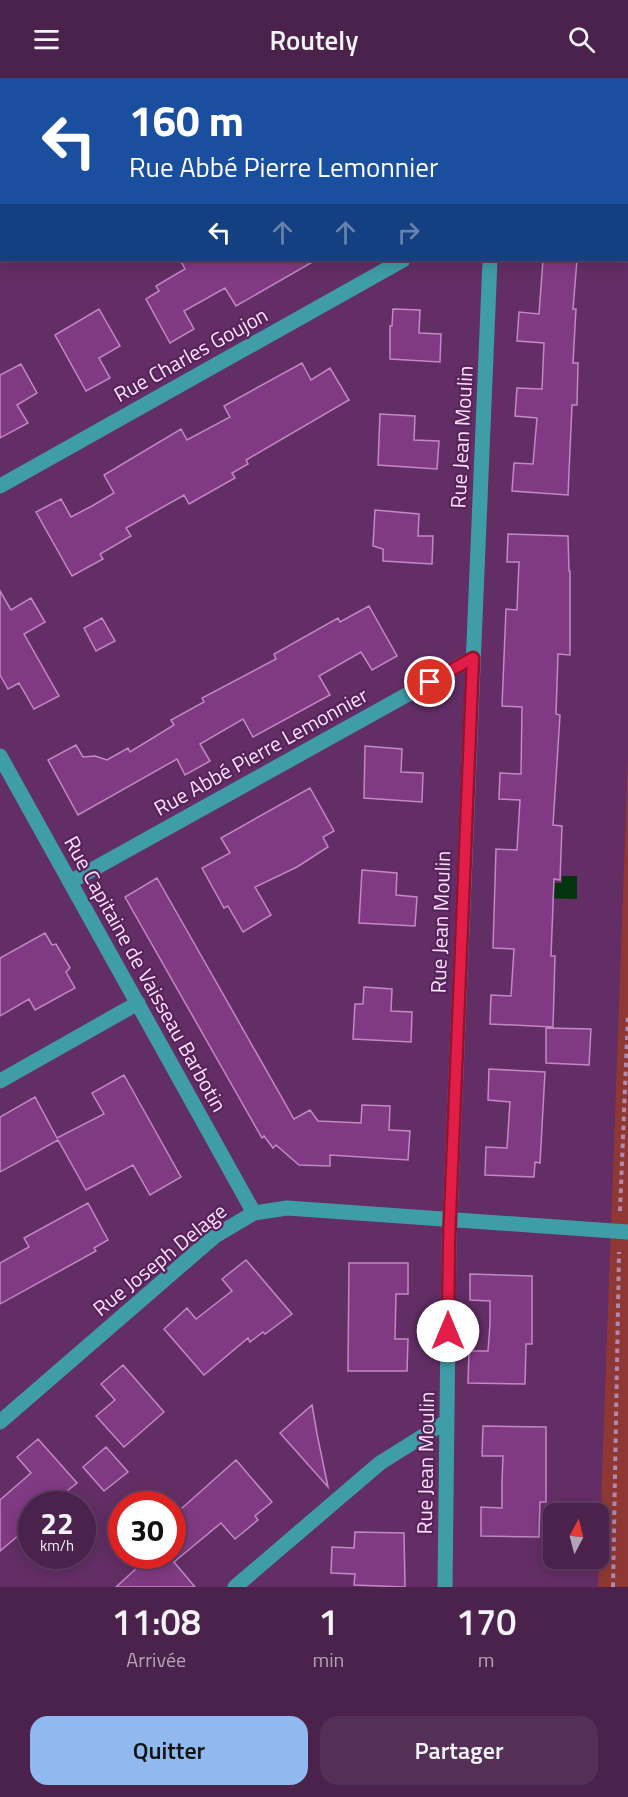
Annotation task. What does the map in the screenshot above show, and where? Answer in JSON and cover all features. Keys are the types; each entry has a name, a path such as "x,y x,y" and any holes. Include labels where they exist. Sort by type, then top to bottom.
{"street":[{"name":"Rue Charles Goujon","path":"0,486 401,261"},
{"name":"Rue Jean Moulin","path":"445,1587 449,1241 490,261"},
{"name":"Rue Abbé Pierre Lemonnier","path":"70,882 473,658"},
{"name":"Rue Capitaine de Vaisseau Barbotin","path":"0,756 5,775 70,882 254,1212"},
{"path":"0,1081 138,1003"},
{"name":"Rue Joseph Delage","path":"0,1422 215,1236 254,1212 287,1208 624,1232"},
{"path":"235,1587 380,1463 447,1421"}],"path":[{"path":"613,1587 628,1014"}],"shaded area":[{"path":"628,756 628,1587 598,1587 599,1569 609,1569 609,1503 601,1503"},
{"path":"562,876 577,876 577,899 534,898 535,882 562,883"}],"building":[{"path":"181,261 314,261 236,306 225,288 184,311 194,329 170,343 146,299 159,291 156,286 185,269"},
{"path":"543,261 577,261 573,309 576,309 573,363 578,363 577,405 572,405 568,495 512,491 514,463 533,464 537,418 515,416 517,388 542,389 544,343 517,341 519,312 539,314"},
{"path":"99,309 120,346 99,358 110,378 86,391 55,335"},
{"path":"393,309 420,310 419,333 441,334 440,362 390,359 390,326 392,326"},
{"path":"302,363 311,380 330,368 349,400 246,460 248,464 232,473 235,478 189,504 184,495 126,528 131,536 100,554 103,559 72,576 36,512 61,499 71,517 92,506 114,493 104,475 181,429 187,440 230,417 224,406"},
{"path":"21,364 37,393 17,405 28,423 0,438 0,375"},
{"path":"380,414 415,416 414,440 439,441 437,469 378,465"},
{"path":"375,510 419,514 418,536 433,536 432,564 383,561 383,549 373,546"},
{"path":"508,534 568,536 570,655 558,654 556,714 560,715 553,825 562,826 560,880 554,879 551,956 555,956 553,1027 490,1024 491,995 511,996 514,949 493,948 496,849 517,850 520,800 499,799 500,773 521,774 522,707 502,706 506,609 517,610 519,562 507,562"},
{"path":"0,591 11,610 31,598 45,622 24,634 59,696 34,709 19,683 8,689 0,675"},
{"path":"369,606 397,656 372,670 361,652 319,676 330,695 253,737 243,719 200,744 210,761 185,775 177,759 78,815 48,760 76,745 83,757 95,756 107,760 128,748 130,752 174,725 171,720 204,702 202,698 276,659 274,654 338,618 340,622"},
{"path":"102,618 115,641 96,651 84,628"},
{"path":"365,746 402,749 401,772 423,773 422,802 364,798"},
{"path":"310,788 334,831 323,837 328,847 297,867 255,887 271,915 243,932 228,906 224,908 202,868 230,853 221,838"},
{"path":"362,870 397,873 396,895 417,897 415,926 359,923"},
{"path":"157,878 294,1119 310,1110 318,1121 361,1123 362,1105 390,1106 389,1130 410,1131 408,1160 330,1155 330,1166 299,1165 276,1145 273,1148 264,1136 262,1138 125,897"},
{"path":"45,933 52,945 56,944 70,968 66,972 75,988 35,1010 29,999 0,1016 0,958"},
{"path":"364,987 392,989 391,1011 412,1012 411,1042 353,1039 355,1004 363,1004"},
{"path":"546,1028 591,1029 589,1065 546,1063"},
{"path":"489,1069 545,1072 540,1163 535,1162 534,1177 485,1175 486,1147 507,1148 510,1102 488,1100"},
{"path":"124,1075 181,1177 150,1195 133,1165 86,1190 58,1140 0,1172 0,1117 35,1097 57,1138 104,1114 92,1093"},
{"path":"88,1203 108,1240 94,1248 96,1251 0,1304 0,1263 29,1247 24,1238"},
{"path":"246,1260 292,1314 265,1334 263,1332 250,1342 248,1338 204,1375 164,1329 187,1308 196,1319 232,1291 222,1279"},
{"path":"349,1263 408,1263 408,1294 396,1294 395,1339 408,1339 407,1371 348,1371"},
{"path":"470,1274 532,1276 532,1344 526,1344 525,1384 468,1383 469,1351 488,1351 490,1324 490,1301 470,1300"},
{"path":"123,1365 164,1412 124,1447 96,1416 115,1400 101,1384"},
{"path":"312,1405 317,1434 328,1487 280,1433"},
{"path":"483,1426 546,1427 546,1502 540,1502 539,1537 481,1536 481,1507 502,1508 503,1456 482,1456"},
{"path":"38,1439 77,1483 67,1491 18,1491 18,1536 0,1551 0,1500 31,1473 17,1457"},
{"path":"106,1447 128,1472 104,1491 83,1467"},
{"path":"236,1460 272,1502 255,1516 258,1520 235,1539 221,1523 186,1552 186,1505"},
{"path":"355,1532 404,1533 405,1587 354,1585 355,1574 331,1573 332,1547 354,1548"},
{"path":"136,1569 180,1569 195,1587 116,1587"}],"route":[{"path":"430,682 473,658 449,1241 448,1331"}]}
